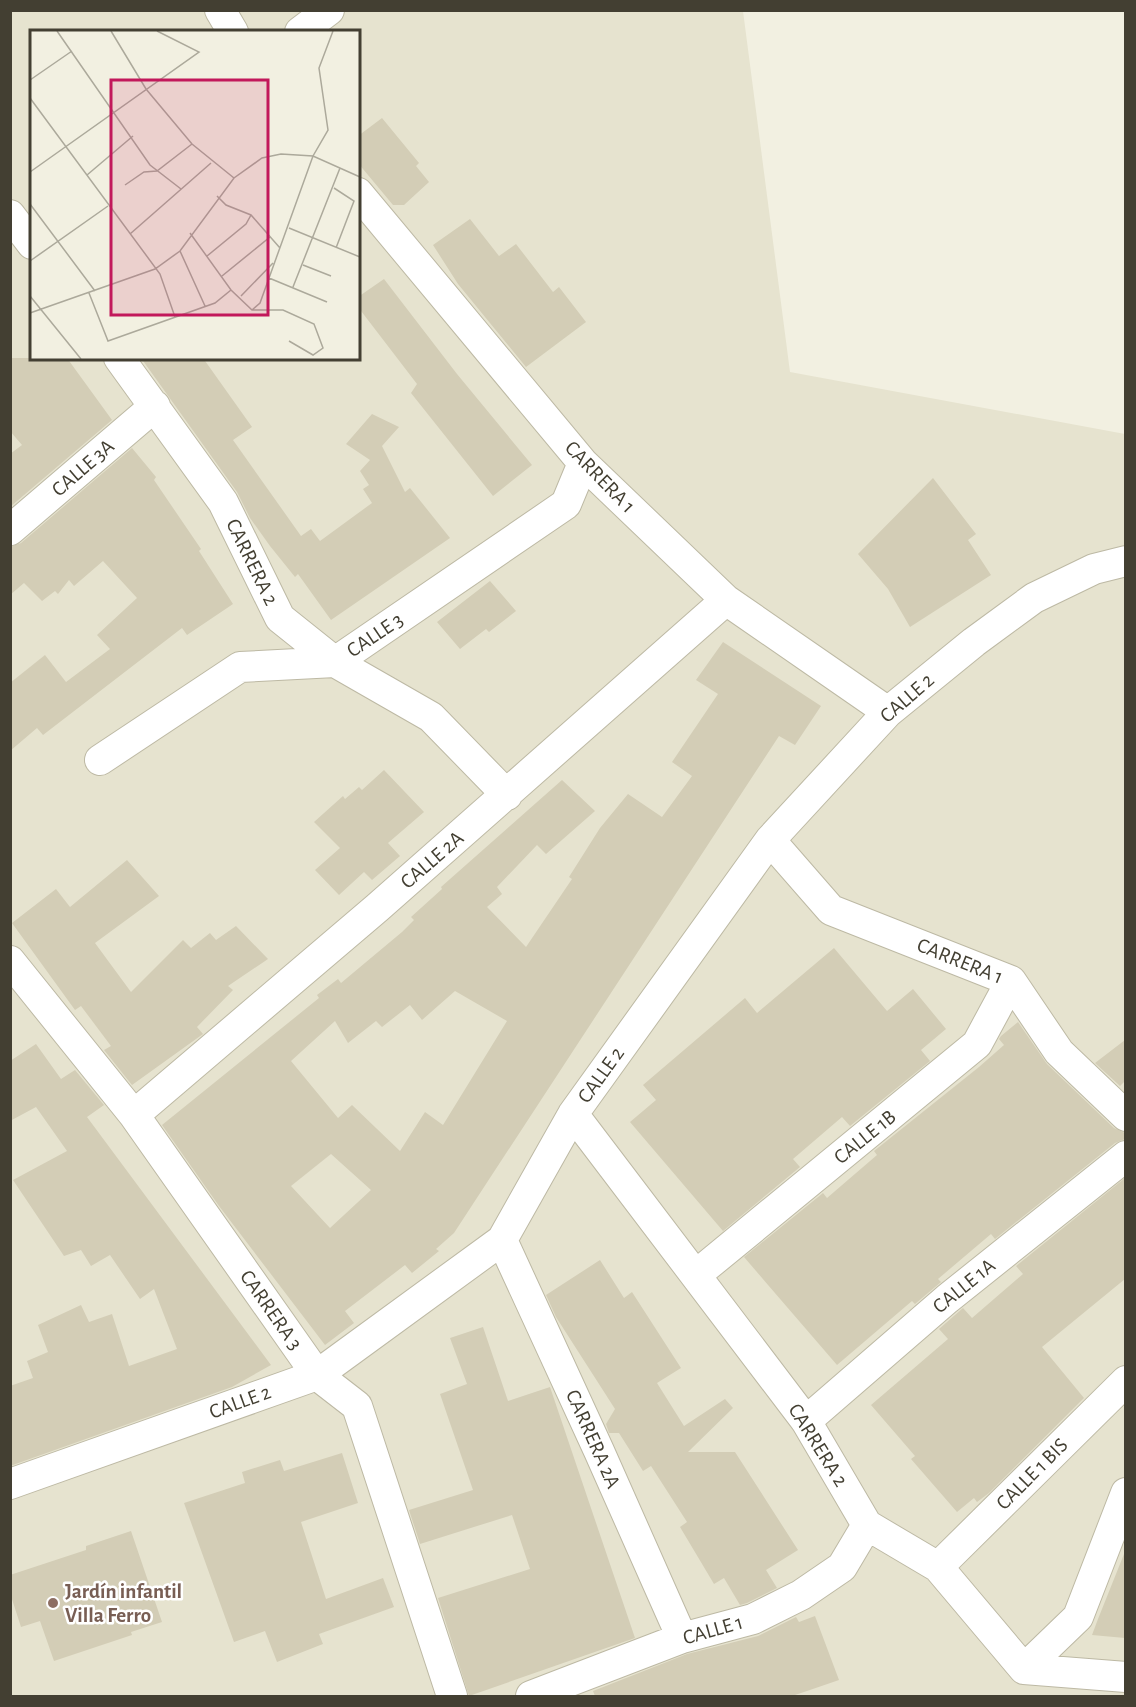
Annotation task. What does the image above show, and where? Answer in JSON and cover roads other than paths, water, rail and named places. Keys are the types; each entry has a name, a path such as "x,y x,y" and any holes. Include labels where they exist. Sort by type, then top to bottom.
{"street":[{"path":"220,10 232,30"},
{"path":"303,30 329,10"},
{"name":"CARRERA 1","path":"360,195 583,463 726,600 888,712"},
{"name":"CARRERA 2","path":"120,360 223,502 280,618 335,662 432,717 507,795"},
{"name":"CALLE 3A","path":"10,530 154,406"},
{"name":"CALLE 3","path":"100,760 240,667 335,662 566,504 583,463"},
{"name":"CALLE 2","path":"10,1484 317,1375 502,1240 573,1114 770,840 888,712 974,642 1034,598 1094,569 1125,561"},
{"name":"CALLE 2A","path":"134,1115 507,795 726,600"},
{"name":"CARRERA 1","path":"770,840 831,910 1011,981 1059,1052 1125,1116"},
{"name":"CARRERA 3","path":"10,961 134,1115 317,1375 357,1406 452,1696"},
{"name":"CALLE 1B","path":"697,1274 977,1044 1011,981"},
{"name":"CARRERA 2","path":"573,1114 697,1274 806,1421 867,1525 938,1567 1024,1669"},
{"name":"CALLE 1A","path":"806,1421 947,1299 1125,1156"},
{"name":"CARRERA 2A","path":"502,1240 599,1450 682,1638"},
{"name":"CALLE 1 BIS","path":"938,1567 1125,1381"},
{"path":"1024,1669 1078,1617 1125,1492"},
{"name":"CALLE 1","path":"531,1696 682,1638 753,1619 801,1595 842,1567 867,1525"},
{"path":"1024,1669 1125,1677"}],"place":[{"name":"Jardín infantil Villa Ferro","path":"53,1603"}]}
